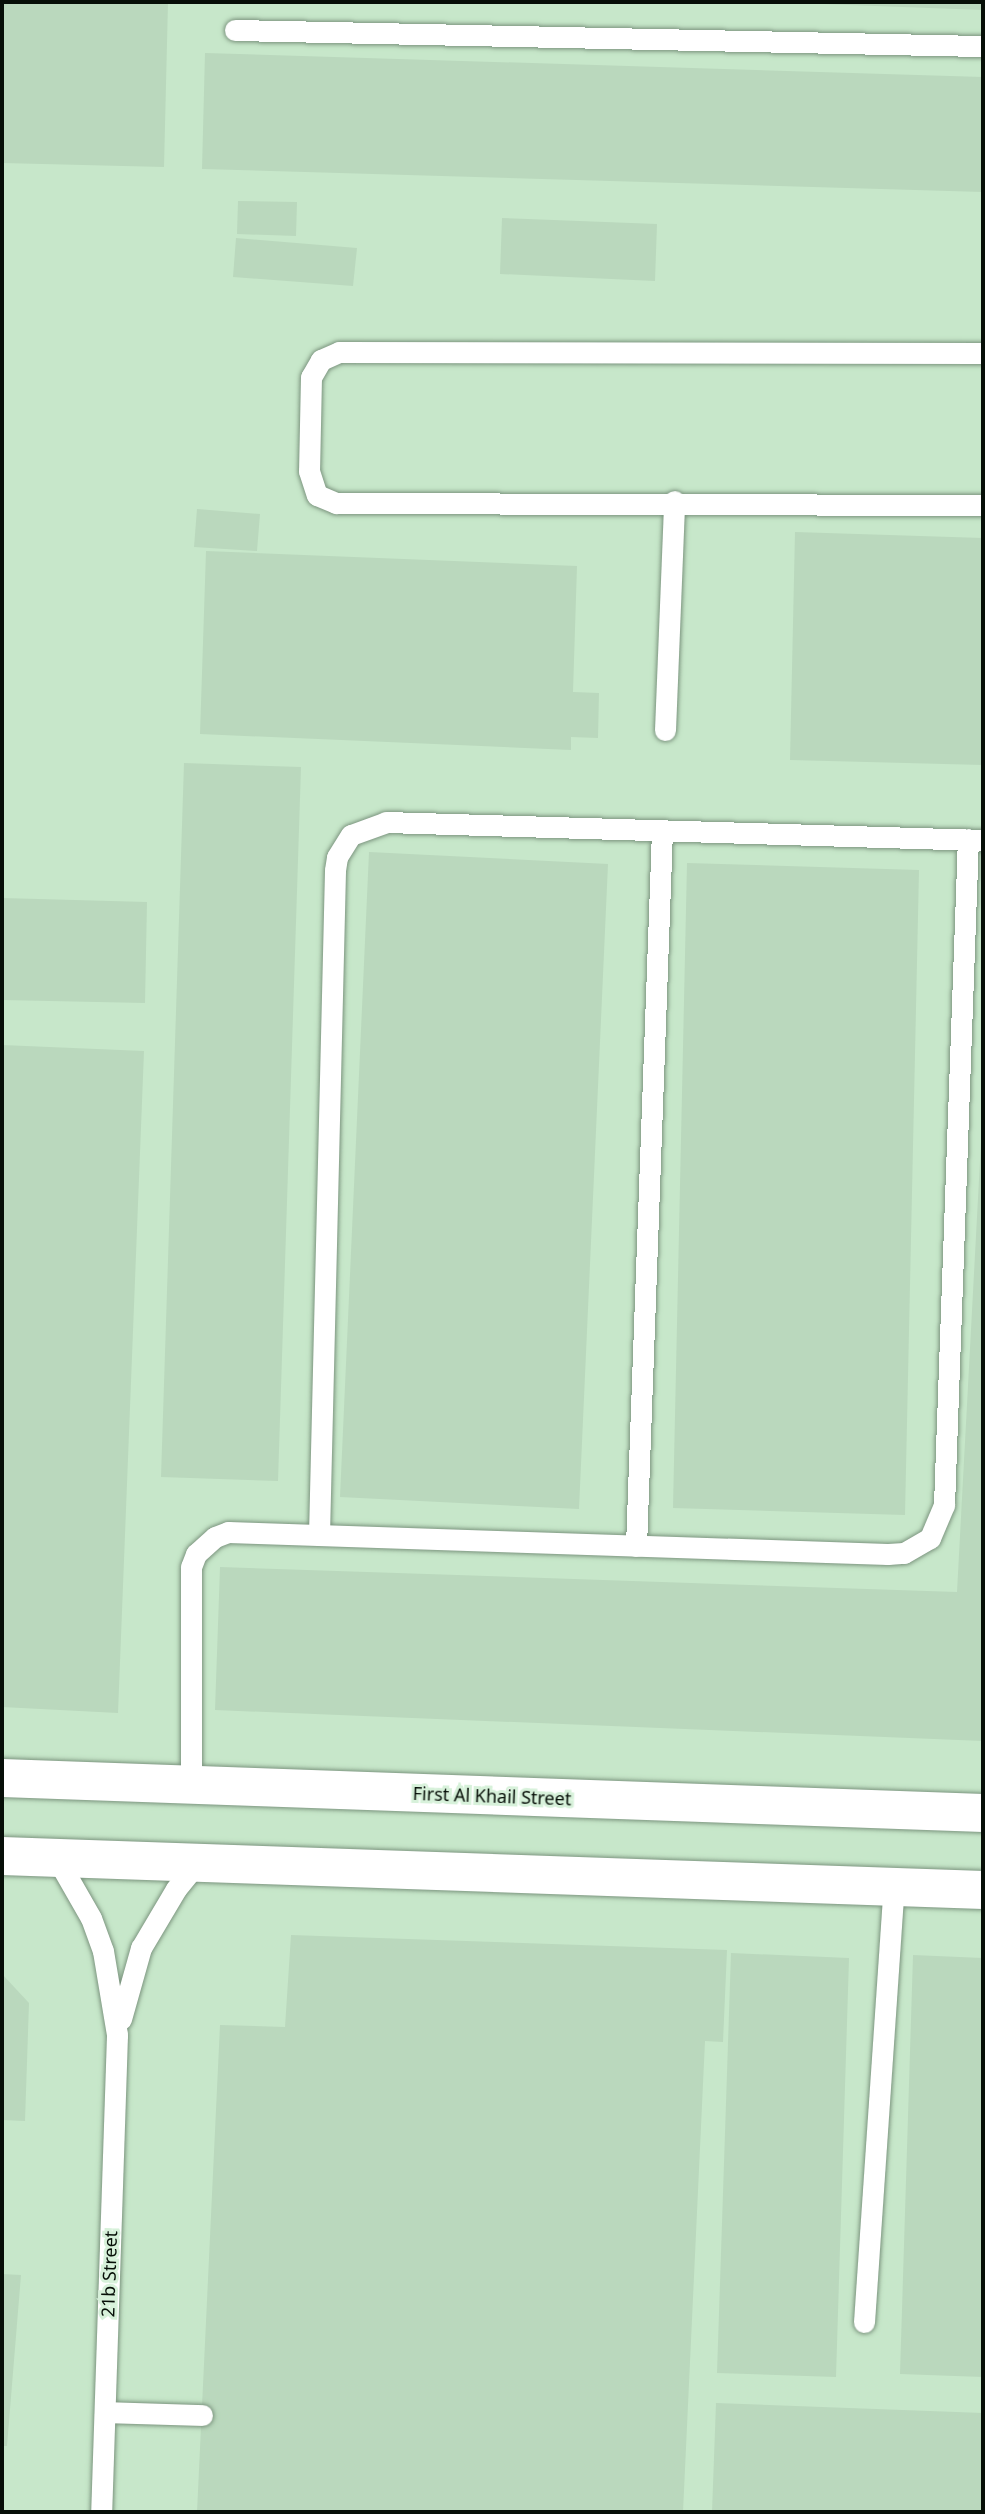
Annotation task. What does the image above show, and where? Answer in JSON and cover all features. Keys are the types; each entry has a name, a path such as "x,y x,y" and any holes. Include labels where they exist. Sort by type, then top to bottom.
{"main road":[{"name":"First Al Khail Street","path":"2,1778 983,1813"},
{"path":"2,1856 983,1890"}],"lane":[{"path":"235,30 983,46"},
{"path":"983,353 339,352 321,360 311,377 310,480 326,501 674,501 983,505"},
{"path":"665,730 674,501"},
{"path":"191,1785 190,1580 196,1555 204,1544 228,1532 888,1554 917,1547 940,1523 944,1505 976,840 386,822 360,828 342,845 335,870 319,1535"},
{"path":"636,1546 663,830"},
{"name":"21b Street","path":"56,1857 99,1940 117,2035 101,2512"},
{"name":"21b Street","path":"117,2035 141,1948 176,1889 197,1863"},
{"path":"864,2322 894,1885"},
{"path":"105,2412 202,2415"}],"shaded area":[{"path":"2,2 983,2 983,2512 2,2512"}],"building":[{"path":"2,2 168,2 164,167 2,163"},
{"path":"983,2 983,10 822,4"},
{"path":"205,53 983,77 983,192 202,169"},
{"path":"238,201 297,202 296,236 237,234"},
{"path":"502,218 657,224 655,281 500,274"},
{"path":"236,238 357,248 353,286 233,277"},
{"path":"197,509 260,514 257,551 194,547"},
{"path":"795,532 983,538 983,765 790,760"},
{"path":"206,551 577,566 573,692 599,693 598,738 571,737 571,750 200,734"},
{"path":"184,763 301,767 278,1481 161,1477"},
{"path":"369,852 608,864 579,1509 340,1497"},
{"path":"687,863 919,870 905,1515 673,1508"},
{"path":"2,898 147,902 145,1003 2,1000"},
{"path":"2,1045 144,1051 118,1713 2,1707"},
{"path":"981,1142 983,1741 215,1710 220,1567 957,1592"},
{"path":"291,1935 727,1950 723,2042 705,2041 683,2512 197,2512 220,2025 285,2027"},
{"path":"731,1953 849,1958 836,2377 717,2373"},
{"path":"913,1955 983,1958 983,2377 900,2374"},
{"path":"2,1974 29,2003 25,2121 2,2120"},
{"path":"2,2274 21,2275 7,2446 2,2446"},
{"path":"716,2403 983,2413 983,2512 712,2512"}]}
